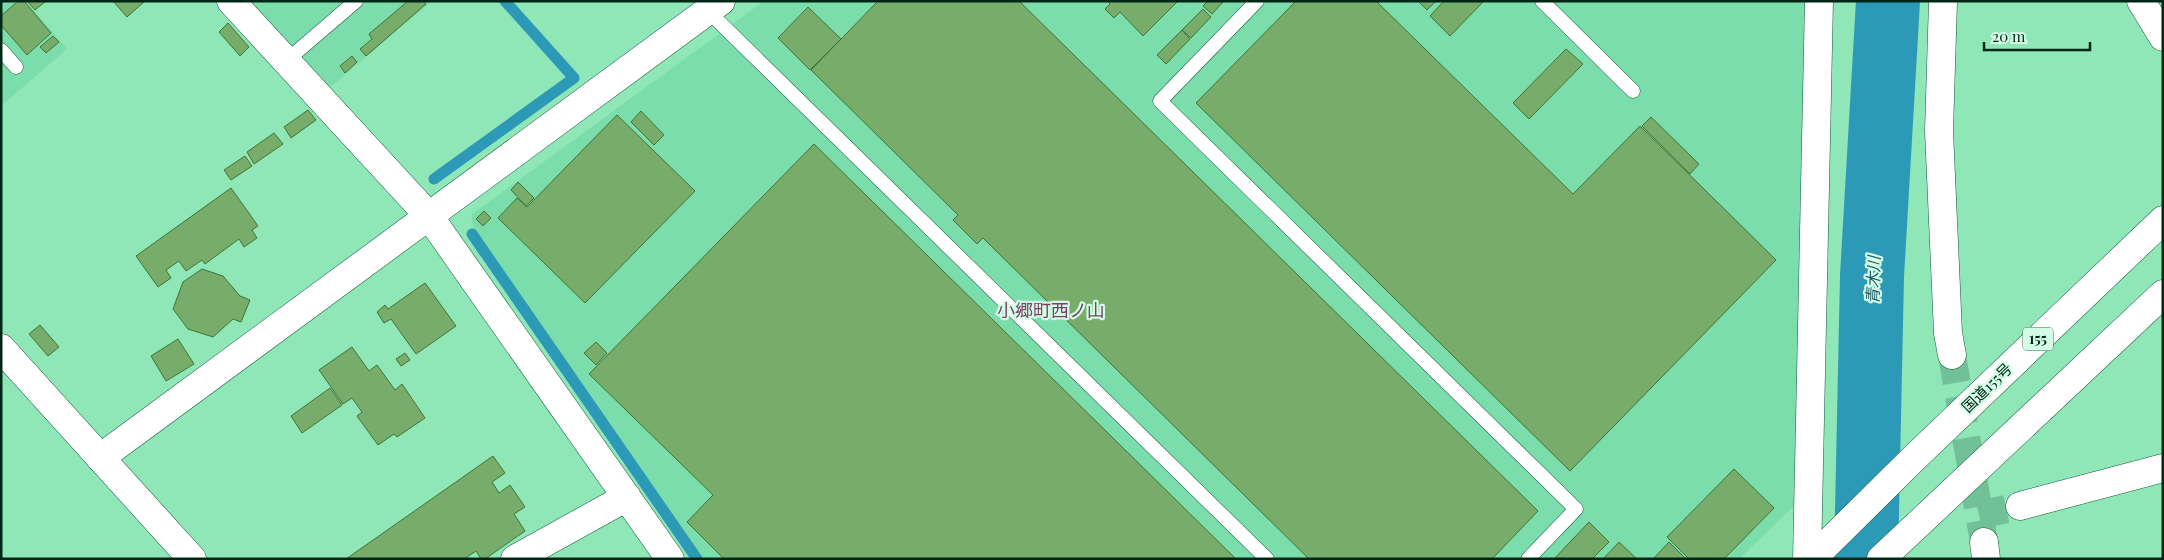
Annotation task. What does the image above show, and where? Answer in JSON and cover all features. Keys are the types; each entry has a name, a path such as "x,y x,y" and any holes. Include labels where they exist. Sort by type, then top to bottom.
{"main road":[{"path":"231,1 429,216 670,559"},
{"path":"1812,557 1819,1"},
{"path":"1943,1 1939,131 1948,333 1952,354"},
{"path":"2141,1 2163,38"},
{"path":"100,458 715,6"},
{"name":"国道155号","path":"1812,557 2163,220"},
{"path":"1881,559 2163,294"},
{"path":"1,348 192,559"},
{"path":"2020,506 2163,468"},
{"path":"515,559 627,497"}],"lane":[{"path":"286,61 356,1"},
{"path":"1257,1 1160,101 1576,509 1528,559"},
{"path":"1542,1 1633,91"},
{"path":"715,6 1267,559"},
{"path":"1,50 16,67"}],"shaded area":[{"path":"1,1 26,1 67,49 1,106"},
{"path":"249,1 432,1 327,90"},
{"path":"764,1 1810,1 1802,498 1739,559 701,559 474,231 471,215"}],"building":[{"path":"18,1 24,1 51,33 27,55 1,25 1,16"},
{"path":"27,1 46,1 35,10"},
{"path":"113,1 145,1 127,17"},
{"path":"408,1 423,1 426,4 366,56 360,49 372,39 369,34"},
{"path":"878,1 1019,1 1538,511 1492,559 1309,559 983,238 977,244 953,220 958,215 811,70"},
{"path":"1108,1 1178,1 1143,36 1120,12 1114,18 1105,9 1110,4"},
{"path":"1208,1 1224,1 1212,14 1203,6"},
{"path":"1296,1 1376,1 1573,194 1640,126 1776,260 1570,471 1196,103"},
{"path":"1418,1 1436,1 1427,10"},
{"path":"1444,1 1484,1 1450,36 1430,16"},
{"path":"808,7 841,39 810,70 778,38"},
{"path":"1203,9 1211,17 1191,38 1182,30"},
{"path":"228,23 249,47 240,56 219,32"},
{"path":"1182,30 1190,39 1166,64 1157,55"},
{"path":"53,36 59,42 46,53 40,47"},
{"path":"1566,49 1583,64 1529,119 1513,103"},
{"path":"352,56 357,62 345,73 340,66"},
{"path":"308,110 316,120 291,138 284,127"},
{"path":"641,111 664,135 654,145 631,122"},
{"path":"617,115 695,191 585,303 498,218 517,198 527,207"},
{"path":"1651,117 1699,164 1690,174 1642,126"},
{"path":"274,133 283,144 254,164 247,152"},
{"path":"814,144 1236,559 724,559 687,522 713,495 589,374"},
{"path":"245,156 252,166 231,180 224,170"},
{"path":"518,182 534,198 526,206 511,190"},
{"path":"231,188 258,226 252,230 257,238 244,247 239,239 205,264 202,260 186,271 179,261 166,270 171,278 158,287 136,256"},
{"path":"484,211 491,218 483,226 476,219"},
{"path":"202,269 223,276 240,296 250,300 241,322 233,319 213,337 188,329 173,309 183,282"},
{"path":"425,283 456,326 416,354 391,319 384,323 377,312 385,305 388,309"},
{"path":"40,325 59,347 48,356 29,334"},
{"path":"178,339 194,364 166,381 151,356"},
{"path":"596,342 607,353 596,365 584,353"},
{"path":"352,347 369,371 377,365 395,390 402,384 425,418 397,437 394,434 378,445 357,416 362,412 352,398 343,404 319,370"},
{"path":"405,353 410,360 401,366 396,359"},
{"path":"330,388 342,405 302,433 291,416"},
{"path":"493,456 505,473 492,482 499,493 510,485 525,507 514,514 525,531 485,559 481,559 476,551 464,559 346,559"},
{"path":"1734,469 1774,508 1724,559 1689,559 1667,537"},
{"path":"1589,522 1609,542 1592,559 1554,559"},
{"path":"1619,542 1637,559 1603,559"},
{"path":"1669,542 1686,559 1653,559"}],"waterway":[{"path":"434,179 574,78 505,1"},
{"name":"青木川","path":"1866,559 1872,276 1888,1"},
{"path":"472,234 697,559"}],"tunnel":[{"path":"1952,355 1984,542"},
{"path":"1979,515 2020,506"}],"district":[{"name":"小郷町西ノ山","path":"1051,311"}]}
